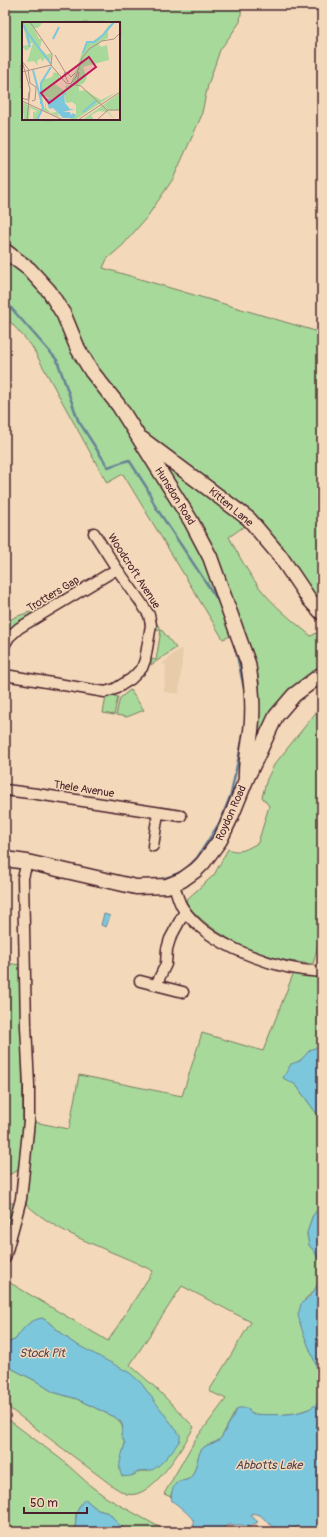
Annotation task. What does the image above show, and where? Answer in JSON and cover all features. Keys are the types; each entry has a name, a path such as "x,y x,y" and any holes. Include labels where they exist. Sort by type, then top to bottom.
{"main road":[{"name":"Hunsdon Road","path":"5,251 29,269 49,291 64,315 78,349 92,372 119,406 191,521 210,557 248,663 253,711 250,745 245,769 246,780"},
{"name":"Kitten Lane","path":"138,437 148,442 249,519 280,556 309,599 322,613"},
{"name":"Roydon Road","path":"5,858 136,887 160,887 174,884 196,870 212,852 225,830 269,730 281,709 301,689 322,674"}],"street":[{"name":"Woodcroft Avenue","path":"5,675 105,692 115,689 139,672 145,660 151,630 150,620 142,604 94,533"},
{"name":"Trotters Gap","path":"5,644 9,637 19,628 117,569"},
{"name":"Thele Avenue","path":"5,790 181,816"},
{"path":"153,846 158,813"},
{"path":"5,1258 21,1199 28,1120 29,1085 26,1026 23,878 27,862"},
{"path":"174,884 179,900 185,911 196,922 219,939 251,956 284,966 322,972"},
{"path":"156,985 166,964 167,949 170,940 185,911"},
{"path":"140,981 183,992"}],"shaded area":[{"path":"183,649 179,694 164,692 166,667 164,664 161,665 178,650"}],"green space":[{"path":"5,5 242,5 240,22 220,50 208,85 201,117 173,179 147,217 123,245 107,259 103,268 322,333 322,607 256,520 227,493 146,434 134,423 87,357 68,308 58,290 5,239 5,187 10,183 5,176"},
{"path":"5,257 36,285 51,303 85,370 139,447 207,560 220,596 231,636 223,639 123,474 107,483 31,345 5,316"},
{"path":"153,450 246,525 229,537 251,575 271,601 311,636 322,630 322,669 254,752 259,709 259,681 252,652 233,608"},
{"path":"30,612 32,617 5,636 5,623 15,617"},
{"path":"156,623 176,648 151,665 151,659 156,660 161,630 156,629"},
{"path":"130,690 144,710 127,717 116,715 120,698"},
{"path":"106,697 118,697 114,715 103,713"},
{"path":"322,705 322,930 313,964 272,958 240,945 207,924 190,907 186,900 214,875 228,849 240,851 258,843 269,806 262,797 267,779 274,765"},
{"path":"5,963 21,965 23,1132 21,1165 17,1171 6,1176"},
{"path":"294,972 322,975 322,1049 310,1050 305,1057 296,1063 290,1080 296,1085 322,1119 322,1203 312,1217 307,1234 309,1245 315,1252 321,1264 319,1282 316,1289 305,1299 300,1323 322,1377 322,1396 317,1404 312,1408 296,1413 264,1415 252,1414 249,1410 236,1410 221,1438 202,1449 195,1470 190,1478 177,1482 171,1497 164,1494 195,1440 226,1399 209,1391 251,1322 182,1286 130,1365 156,1388 194,1427 175,1458 157,1481 147,1489 137,1494 127,1494 114,1487 5,1405 5,1365 36,1381 53,1392 77,1399 116,1418 122,1428 123,1440 125,1443 123,1453 132,1476 140,1471 148,1471 94,1355 72,1342 42,1318 20,1333 15,1340 9,1342 5,1341 5,1292 7,1281 108,1341 153,1271 70,1234 40,1215 26,1204 34,1122 69,1129 79,1075 182,1096 202,1033 263,1051"},
{"path":"6,1202 16,1204 5,1242 5,1204"},
{"path":"5,1417 62,1460 92,1487 107,1498 168,1532 129,1532 119,1525 109,1513 98,1510 85,1499 76,1514 75,1532 5,1532"}],"water":[{"path":"104,914 110,916 106,927 101,925"},
{"path":"319,1046 322,1049 322,1119 296,1085 283,1078 291,1064 300,1061 310,1050"},
{"path":"322,1203 322,1380 302,1330 298,1315 301,1304 312,1294 319,1282 321,1264 315,1252 309,1245 307,1233 312,1217"},
{"name":"Stock Pit","path":"42,1318 72,1342 130,1373 141,1383 180,1435 180,1440 175,1448 156,1468 152,1470 140,1471 130,1476 122,1476 120,1472 120,1460 125,1443 121,1435 123,1427 121,1422 116,1418 77,1399 53,1392 36,1381 5,1365 5,1341 9,1342 15,1340 29,1323"},
{"name":"Abbotts Lake","path":"322,1396 322,1532 307,1532 298,1526 287,1532 273,1532 274,1528 260,1515 252,1513 251,1516 258,1522 248,1527 242,1525 227,1525 220,1530 208,1533 195,1528 193,1520 172,1501 172,1491 177,1482 190,1478 195,1470 202,1449 221,1438 238,1408 247,1408 252,1414 291,1414 310,1408 317,1403"},
{"path":"85,1499 98,1510 109,1513 119,1525 129,1532 75,1532 79,1506"}],"waterway":[{"path":"5,301 57,360 78,420 108,467 129,460 147,488 155,506 219,602"},
{"path":"235,646 246,698"},
{"path":"187,868 197,858 220,822 231,794 244,731"},
{"path":"158,880 183,871"}]}
